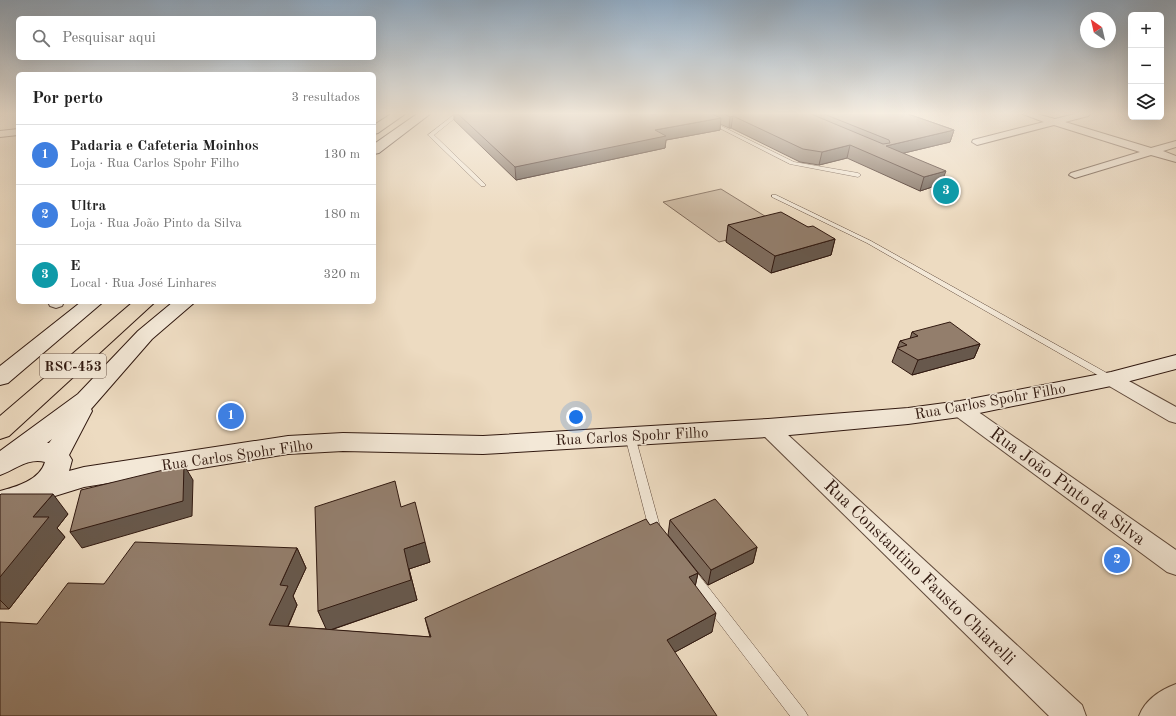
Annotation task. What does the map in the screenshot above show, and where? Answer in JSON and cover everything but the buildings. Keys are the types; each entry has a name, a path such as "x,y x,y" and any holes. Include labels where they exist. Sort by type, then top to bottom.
{"highway":[{"name":"RSC-453","path":"0,430 143,304"}],"main road":[{"path":"0,378 42,342 90,304"},
{"path":"0,465 86,400 145,335 184,304"},
{"name":"Rua Carlos Spohr Filho","path":"15,499 84,477 288,445 343,442 483,445 768,428 908,416 960,409 1111,379 1176,362"},
{"path":"15,499 54,474 58,467 57,458 68,430 86,400"},
{"path":"0,465 28,453 49,452 57,458 61,464 84,477"}],"street":[{"path":"1138,147 1176,159"},
{"path":"1075,175 1163,147"},
{"path":"1111,379 1176,416"},
{"name":"Rua João Pinto da Silva","path":"960,409 1176,564"},
{"name":"Rua Constantino Fausto Chiarelli","path":"768,428 1071,716"},
{"path":"1154,716 1176,699"}],"lane":[{"path":"444,147 483,185"},
{"path":"761,147 792,163 802,166 858,175"},
{"path":"774,196 869,242 1111,379"},
{"path":"630,436 655,529 665,542"},
{"path":"679,560 800,716"}],"shaded area":[{"path":"721,189 781,226 719,242 663,202"}],"place":[{"name":"E","path":"946,191"},
{"name":"Padaria e Cafeteria Moinhos","path":"231,416"},
{"name":"Ultra","path":"1117,560"}]}
